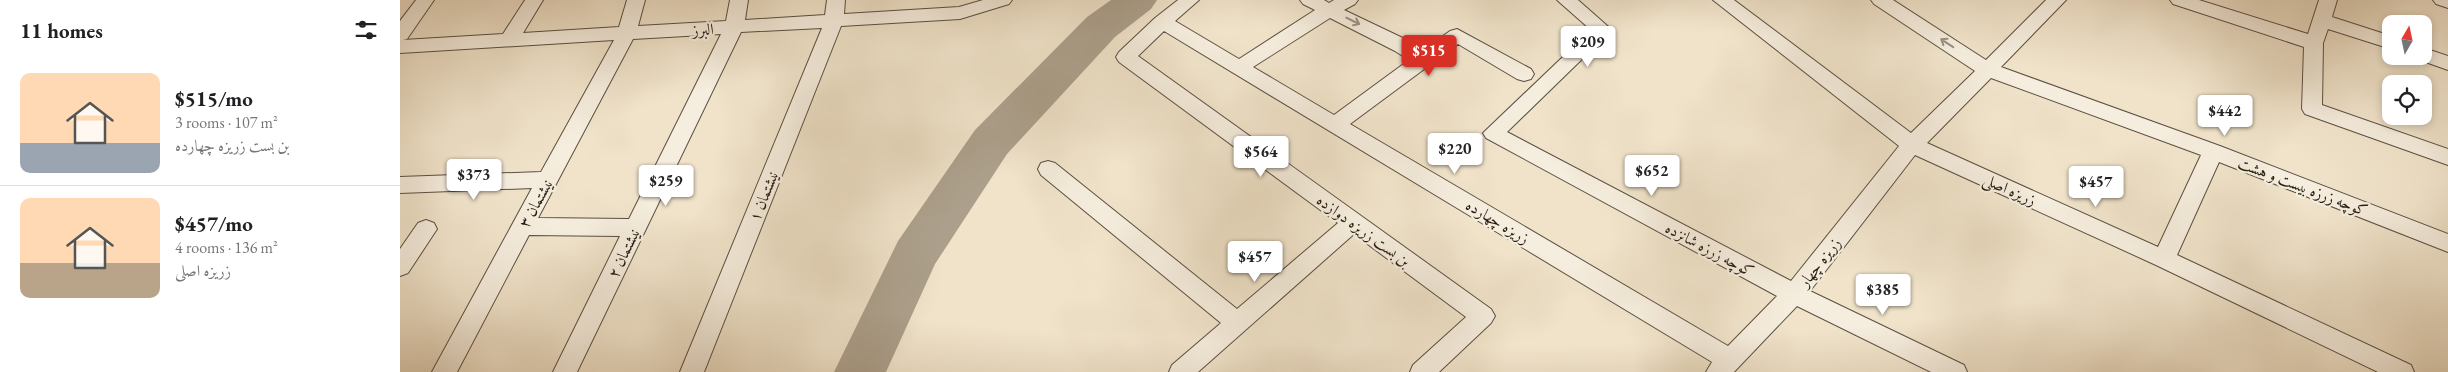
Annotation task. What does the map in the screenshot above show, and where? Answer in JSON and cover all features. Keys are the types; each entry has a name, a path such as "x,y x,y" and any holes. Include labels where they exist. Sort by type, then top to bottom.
{"street":[{"path":"400,35 425,0"},
{"path":"509,40 534,0"},
{"name":"نيشتمان ۳","path":"444,372 626,33 636,0"},
{"name":"نيشتمان ۲","path":"565,372 734,27 739,0"},
{"name":"البرز","path":"400,47 734,27 835,10 940,7 960,13 1003,0"},
{"name":"بن بست زریزه دوازده","path":"1190,0 1162,22 1126,57 1483,316 1422,372"},
{"path":"1309,0 1402,46 1422,60"},
{"path":"1240,68 1329,10 1349,0"},
{"name":"کوچه زرزه شانزده","path":"1566,0 1603,30 1493,133 1794,294 1954,372"},
{"name":"زریزه اصلی","path":"1722,0 1912,145 2164,259 2402,372"},
{"path":"1880,0 1988,70"},
{"path":"1912,145 2057,0"},
{"path":"2178,0 2314,43"},
{"path":"2328,0 2314,43 2312,109 2448,157"},
{"path":"2442,0 2448,2"},
{"name":"نيشتمان ۱","path":"692,372 835,10"},
{"path":"2322,20 2382,40"},
{"name":"زریزه چهارده","path":"1162,22 1336,124 1724,366"},
{"path":"1336,124 1457,35 1524,74"},
{"path":"2432,57 2448,63"},
{"name":"کوچه زرزه بیست و هشت","path":"1988,70 2212,151 2448,243"},
{"name":"زریزه چهار","path":"1724,366 1794,294 1912,145"},
{"path":"2164,259 2212,151"},
{"path":"1048,169 1237,323"},
{"path":"400,185 548,180"},
{"path":"1181,372 1354,222"},
{"path":"522,226 635,228"},
{"path":"400,267 426,229"}],"waterway":[{"path":"860,372 915,255 991,142 1101,27 1137,0"}]}
